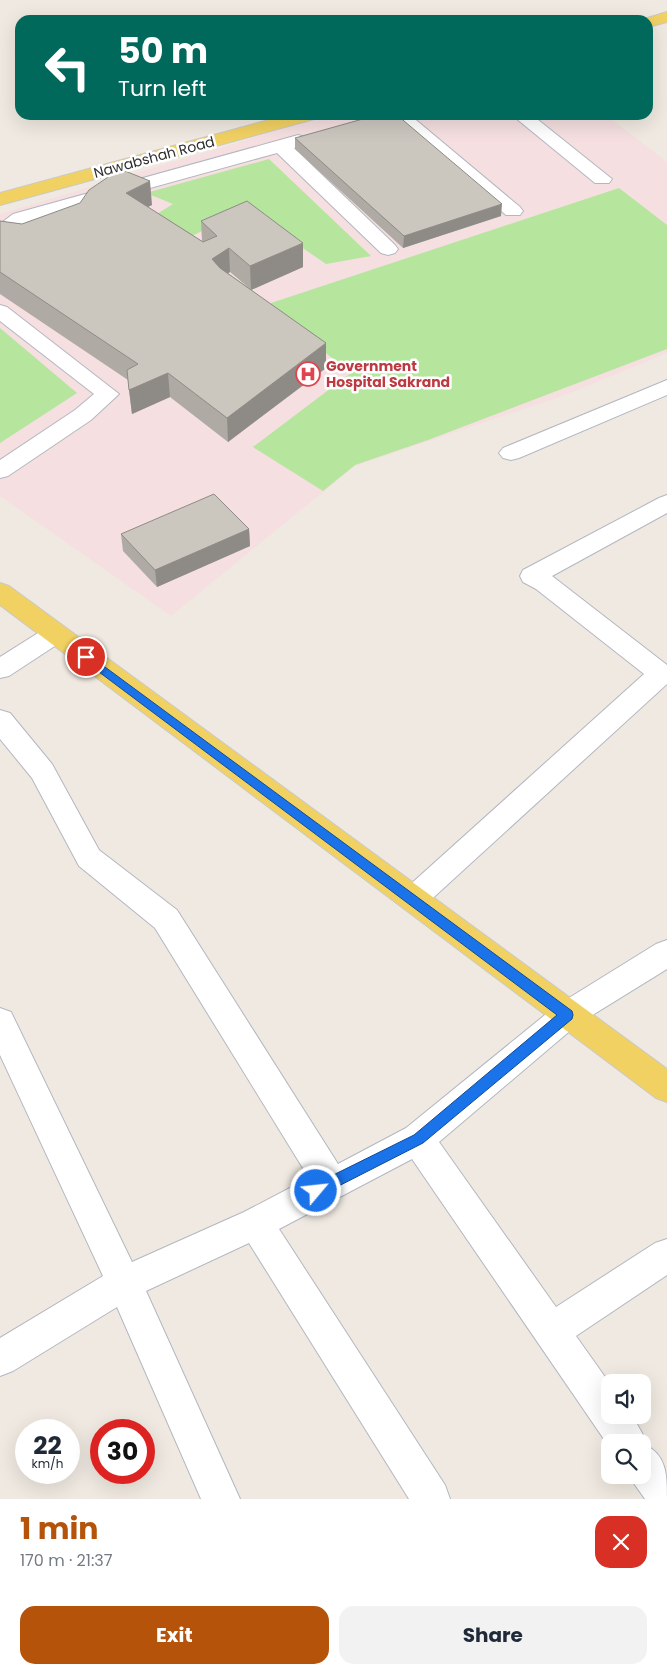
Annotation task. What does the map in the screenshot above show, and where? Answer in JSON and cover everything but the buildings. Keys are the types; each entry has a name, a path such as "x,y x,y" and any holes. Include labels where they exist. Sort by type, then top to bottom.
{"main road":[{"path":"653,21 667,17"},
{"name":"Nawabshah Road","path":"0,199 290,120"},
{"path":"0,592 667,1088"}],"street":[{"path":"405,120 513,211"},
{"path":"527,120 602,179"},
{"path":"0,233 20,218 317,136"},
{"path":"281,146 388,249"},
{"path":"0,310 108,394 83,415 0,471"},
{"path":"511,453 667,387"},
{"path":"413,899 661,674 544,583 532,576 667,503"},
{"path":"0,669 56,634"},
{"path":"0,720 42,771 89,858 166,918 331,1183"},
{"path":"0,1358 124,1283 256,1223 418,1139 567,1015 667,953"},
{"path":"0,1022 124,1283 221,1499"},
{"path":"418,1139 622,1434"},
{"path":"256,1223 430,1499"},
{"path":"550,1332 667,1255"},
{"path":"651,1476 667,1498"}],"shaded area":[{"name":"Government Hospital Sakrand","path":"312,120 612,120 667,162 667,353 565,395 355,466 171,616 0,496 0,214"}],"green space":[{"path":"269,159 371,256 326,264 246,209 184,240 149,219 173,204 146,193"},
{"path":"619,188 667,225 667,349 428,440 355,465 323,491 253,447 351,373 265,305"},
{"path":"0,328 77,393 0,443"}],"place":[{"name":"Government Hospital Sakrand","path":"308,374"}],"route":[{"path":"86,657 567,1015 418,1139 316,1191"}]}
